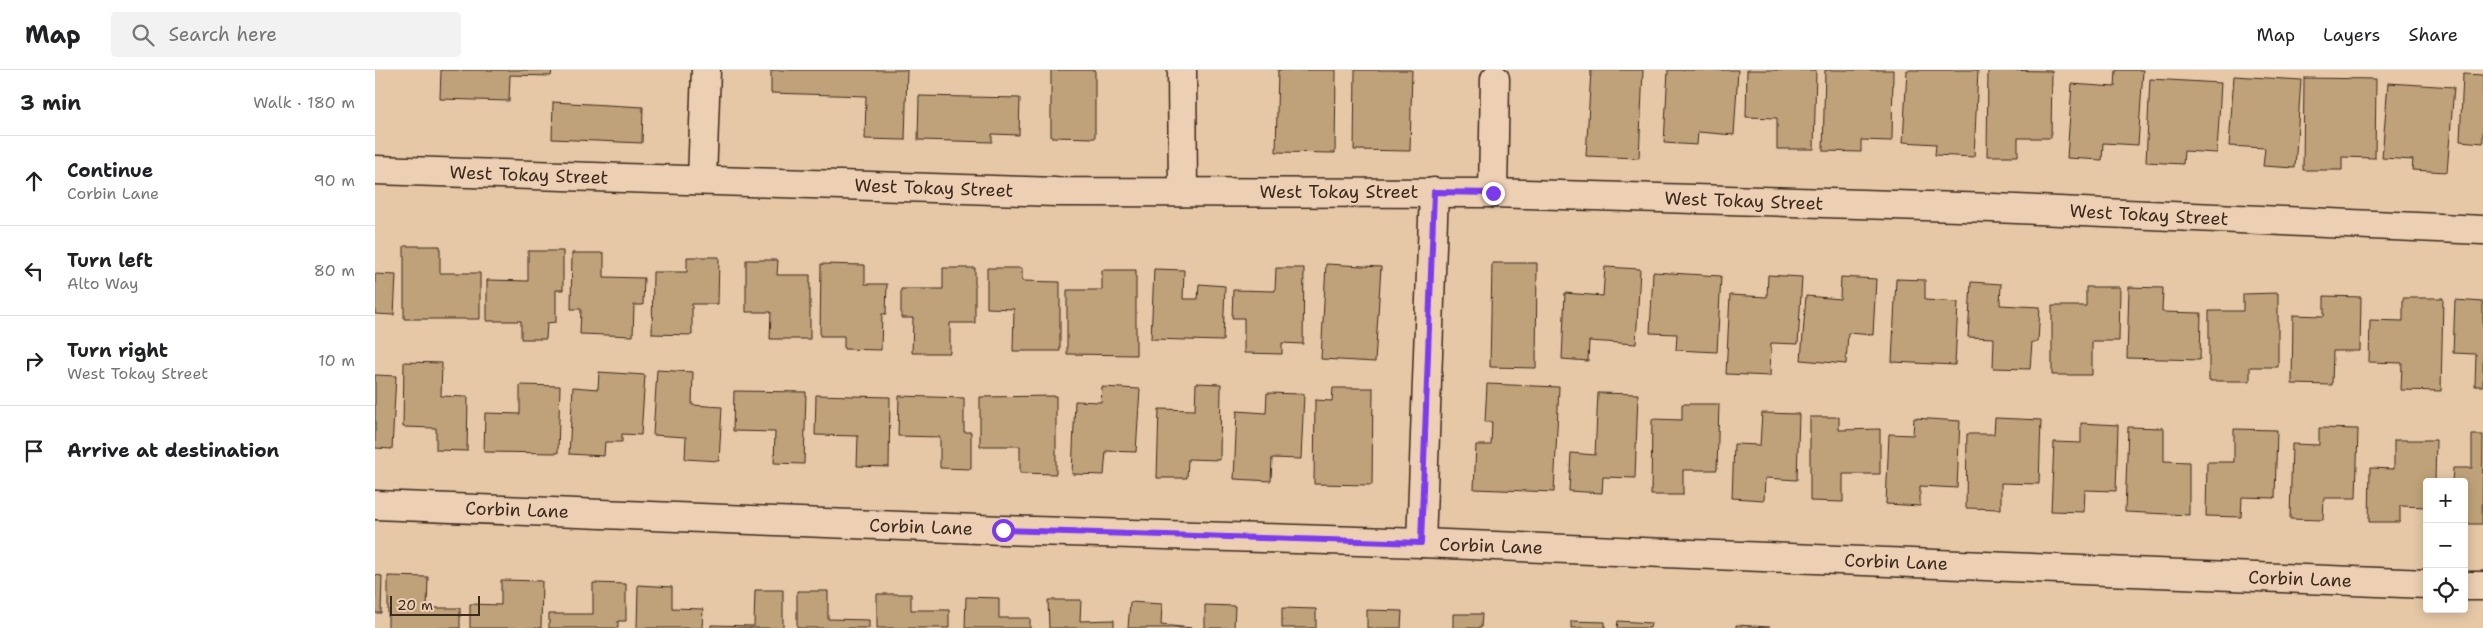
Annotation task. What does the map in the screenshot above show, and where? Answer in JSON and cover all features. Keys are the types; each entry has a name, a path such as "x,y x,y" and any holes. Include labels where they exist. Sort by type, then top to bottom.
{"street":[{"path":"702,179 706,70"},
{"path":"1182,70 1183,192"},
{"path":"1493,193 1495,79"},
{"name":"West Tokay Street","path":"375,170 702,179 1056,192 1493,193 1993,208 2483,230"},
{"path":"1421,543 1434,192"},
{"name":"Corbin Lane","path":"375,505 1013,530 1421,543 2423,584"},
{"path":"2468,586 2483,586"}],"building":[{"path":"441,70 552,70 551,76 510,75 509,101 440,99"},
{"path":"771,70 907,70 905,140 865,139 866,96 771,93"},
{"path":"1051,70 1095,70 1095,138 1051,137"},
{"path":"1278,70 1336,70 1335,153 1276,152"},
{"path":"1355,70 1412,70 1410,151 1354,150"},
{"path":"1591,70 1643,70 1639,158 1586,156"},
{"path":"1668,70 1738,70 1734,135 1698,132 1697,145 1664,143"},
{"path":"1747,70 1816,70 1814,149 1777,149 1777,118 1746,117"},
{"path":"1825,70 1893,70 1892,141 1861,140 1861,152 1823,151"},
{"path":"1907,70 1978,70 1974,157 1935,155 1936,144 1903,142"},
{"path":"1988,70 2052,71 2051,138 2018,138 2018,156 1987,156"},
{"path":"2116,70 2143,70 2138,145 2103,143 2102,160 2067,158 2072,84 2115,87"},
{"path":"2463,74 2483,75 2483,143 2460,141"},
{"path":"2234,76 2301,80 2295,168 2263,166 2265,148 2229,146"},
{"path":"2304,78 2376,79 2375,158 2342,157 2342,170 2303,170"},
{"path":"2150,79 2221,83 2217,153 2184,151 2183,164 2146,162"},
{"path":"2388,83 2454,87 2447,172 2412,170 2413,160 2382,158"},
{"path":"919,96 1020,98 1019,135 992,134 992,142 918,140"},
{"path":"553,102 643,107 642,143 552,139"},
{"path":"404,246 440,246 440,273 480,273 480,319 404,319"},
{"path":"528,251 563,251 563,290 556,290 556,322 547,323 546,339 521,339 521,321 487,321 487,280 528,281"},
{"path":"572,253 604,253 604,277 644,278 643,305 634,305 633,336 580,334 581,309 571,309"},
{"path":"687,257 719,257 718,304 692,304 692,335 652,334 653,272 687,272"},
{"path":"746,260 778,260 777,275 810,275 810,339 770,339 771,312 746,312"},
{"path":"1492,263 1537,263 1536,368 1490,367"},
{"path":"821,264 865,265 865,284 887,284 886,314 882,314 881,350 844,349 844,336 820,336"},
{"path":"1326,264 1381,267 1375,362 1321,359"},
{"path":"1605,267 1640,269 1636,344 1589,341 1588,361 1562,359 1565,293 1603,296"},
{"path":"943,268 975,268 975,323 950,323 950,353 912,353 913,318 901,318 901,289 943,289"},
{"path":"987,268 1022,268 1022,281 1060,282 1060,351 1013,351 1014,309 987,308"},
{"path":"1276,268 1304,268 1303,344 1282,343 1282,354 1244,353 1244,318 1232,318 1233,290 1275,291"},
{"path":"1154,269 1184,270 1183,299 1198,299 1199,284 1225,286 1223,341 1151,339"},
{"path":"1102,270 1136,270 1136,355 1067,354 1067,290 1102,290"},
{"path":"1653,272 1721,276 1717,352 1676,350 1677,334 1650,333"},
{"path":"375,274 396,275 394,315 375,314"},
{"path":"1768,275 1802,277 1798,344 1771,343 1770,376 1726,374 1730,295 1767,297"},
{"path":"1841,277 1876,279 1873,335 1848,333 1846,364 1801,360 1806,296 1840,299"},
{"path":"1896,279 1925,280 1925,300 1958,302 1955,365 1892,362"},
{"path":"1971,282 2001,284 2000,305 2040,307 2038,342 2032,342 2030,369 1993,368 1994,338 1968,337"},
{"path":"2086,287 2120,287 2119,341 2092,341 2092,375 2052,375 2052,306 2086,306"},
{"path":"2129,287 2163,288 2162,312 2201,313 2200,360 2127,358"},
{"path":"2278,293 2278,367 2250,367 2250,381 2209,381 2209,311 2243,311 2243,294"},
{"path":"2324,296 2361,297 2360,351 2333,351 2332,385 2292,384 2293,315 2324,316"},
{"path":"2403,298 2443,298 2441,391 2401,390 2402,363 2369,362 2370,320 2403,321"},
{"path":"2455,300 2483,302 2483,386 2475,386 2476,354 2453,353"},
{"path":"404,362 442,363 441,396 468,397 467,451 436,450 436,428 403,427"},
{"path":"657,370 693,372 692,405 722,407 719,461 685,459 686,437 653,435"},
{"path":"599,372 645,375 641,435 622,434 622,442 605,442 604,456 569,454 573,387 598,389"},
{"path":"375,375 396,376 392,449 375,448"},
{"path":"1196,383 1221,384 1220,460 1188,459 1187,478 1157,478 1159,409 1195,410"},
{"path":"1487,384 1559,387 1554,492 1474,489 1476,445 1491,445 1492,422 1485,422"},
{"path":"520,385 560,386 558,453 484,452 485,413 520,414"},
{"path":"1102,387 1140,389 1136,452 1106,451 1104,475 1072,474 1075,401 1101,402"},
{"path":"1333,388 1373,388 1372,485 1314,484 1315,400 1332,401"},
{"path":"734,391 806,392 804,464 774,463 775,432 733,431"},
{"path":"1267,393 1304,394 1301,459 1272,458 1271,481 1234,479 1237,411 1266,413"},
{"path":"1598,393 1638,394 1635,478 1603,477 1602,493 1569,491 1571,453 1595,455"},
{"path":"816,395 890,397 889,467 857,466 858,436 815,435"},
{"path":"899,396 964,398 964,432 971,432 971,469 940,468 940,437 898,436"},
{"path":"1056,396 1056,474 1020,473 1020,446 980,446 980,397"},
{"path":"1682,404 1719,404 1717,470 1683,470 1683,495 1651,495 1652,419 1682,420"},
{"path":"1762,413 1799,414 1797,480 1765,478 1764,500 1732,498 1734,444 1760,445"},
{"path":"1810,417 1839,417 1839,430 1880,429 1880,474 1843,474 1843,502 1810,501"},
{"path":"1914,418 1960,421 1957,488 1920,486 1920,506 1886,504 1889,434 1913,435"},
{"path":"1995,418 2041,420 2039,484 2001,483 2001,509 1966,508 1967,434 1994,434"},
{"path":"2081,423 2118,425 2116,491 2085,490 2084,512 2051,511 2054,442 2081,443"},
{"path":"2128,427 2164,428 2164,461 2189,462 2189,515 2125,512"},
{"path":"2319,428 2358,429 2356,498 2324,498 2323,520 2290,519 2292,444 2319,445"},
{"path":"2234,429 2277,430 2275,498 2242,497 2241,517 2206,516 2207,462 2234,462"},
{"path":"2472,435 2483,435 2482,524 2468,524 2468,478 2452,478 2453,468 2472,468"},
{"path":"2394,440 2436,440 2435,478 2423,478 2423,507 2400,506 2400,522 2369,522 2370,468 2394,469"},
{"path":"375,575 382,576 381,613 375,613"},
{"path":"388,576 428,577 427,608 460,608 460,628 388,628"},
{"path":"501,580 542,581 541,628 470,628 470,604 501,605"},
{"path":"593,583 626,584 626,621 618,621 618,628 549,628 549,614 593,614"},
{"path":"638,585 672,587 672,608 703,609 702,628 637,628"},
{"path":"755,590 783,590 783,628 711,628 711,625 754,626"},
{"path":"797,591 828,591 828,619 869,620 869,628 797,628"},
{"path":"877,594 911,594 911,610 949,610 949,628 877,628"},
{"path":"966,597 999,598 999,618 1030,618 1030,628 965,628"},
{"path":"1048,600 1081,600 1080,621 1114,620 1114,628 1049,628"},
{"path":"1130,602 1162,604 1161,625 1192,628 1128,628"},
{"path":"1205,605 1235,606 1234,628 1205,628"},
{"path":"1282,608 1316,609 1316,628 1282,628"},
{"path":"1367,610 1402,611 1401,628 1367,628"},
{"path":"1453,614 1482,614 1481,628 1453,628"},
{"path":"1571,621 1605,622 1605,628 1571,628"},
{"path":"1618,621 1651,623 1650,628 1617,628"},
{"path":"1736,625 1770,627 1770,628 1736,628"}],"route":[{"path":"1003,530 1421,543 1434,192 1493,193"}]}
